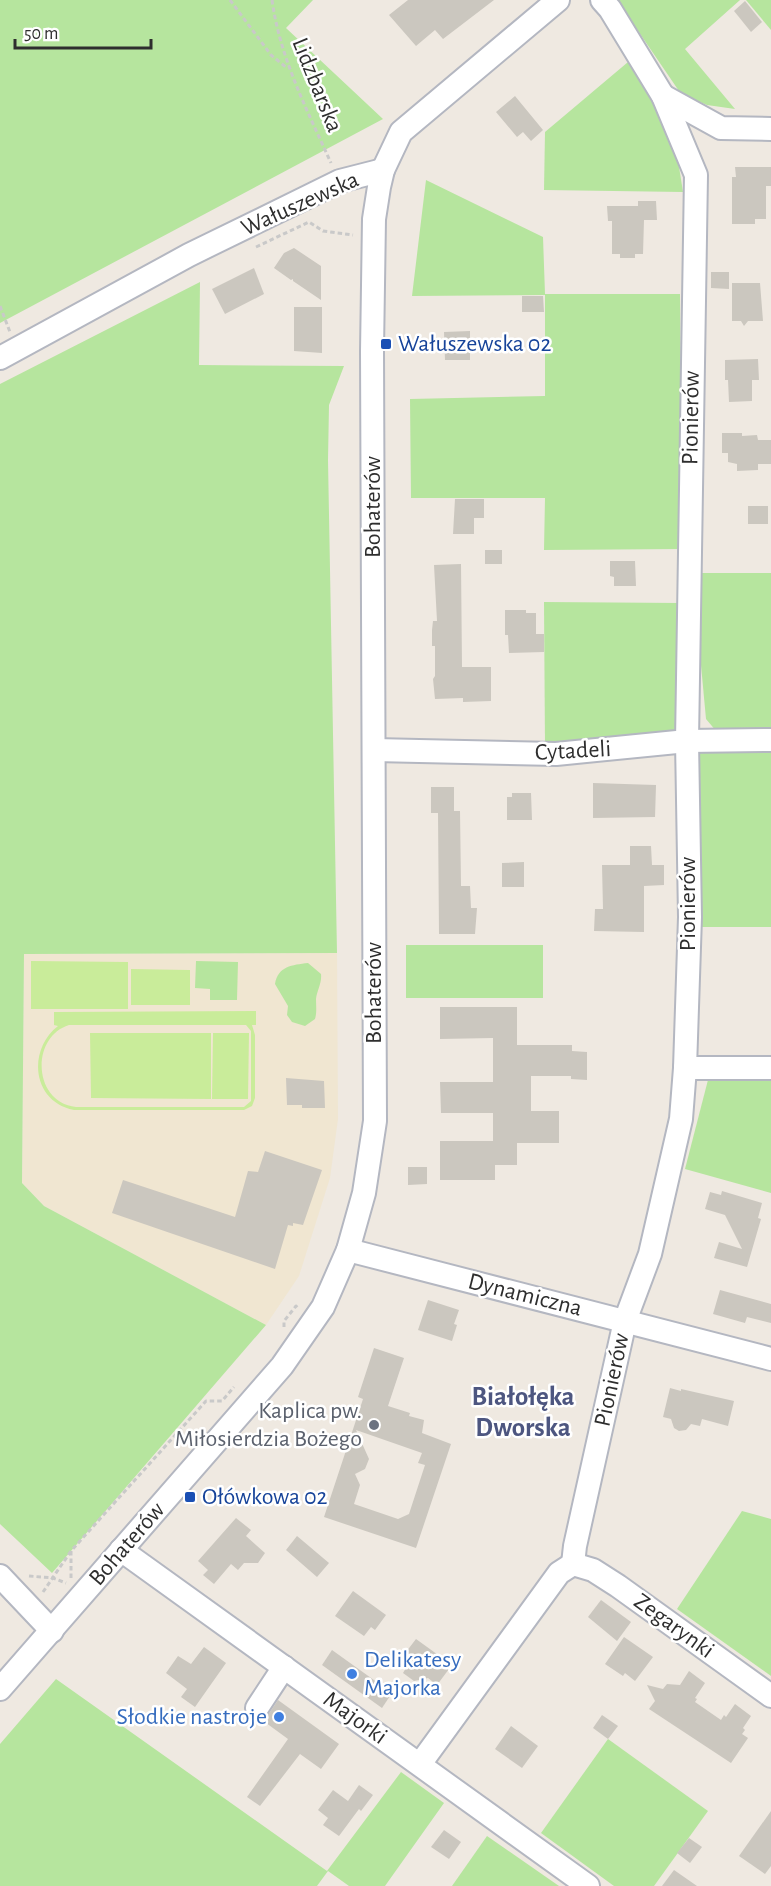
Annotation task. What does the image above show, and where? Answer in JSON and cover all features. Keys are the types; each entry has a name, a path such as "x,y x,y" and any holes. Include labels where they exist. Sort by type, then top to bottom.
{"street":[{"name":"Wałuszewska","path":"8,354 189,255 340,181 383,170 401,132 558,0"},
{"name":"Pionierów","path":"573,1564 575,1546 625,1321 650,1254 681,1119 690,916 687,741 696,175 663,96 610,9 602,0"},
{"path":"663,96 721,128 771,129"},
{"name":"Bohaterów","path":"0,1689 282,1366 323,1307 348,1250 364,1193 375,1121 374,219 383,170"},
{"name":"Cytadeli","path":"374,750 556,754 687,741 771,740"},
{"path":"685,1068 771,1068"},
{"name":"Dynamiczna","path":"348,1250 771,1359"},
{"name":"Majorki","path":"121,1550 588,1886"},
{"path":"420,1764 559,1572 573,1564"},
{"name":"Zegarynki","path":"573,1564 593,1570 618,1586 771,1696"},
{"path":"0,1576 52,1631"},
{"path":"257,1708 284,1667"}],"path":[{"path":"230,0 271,55 289,69"},
{"name":"Lidzbarska","path":"272,0 275,22 289,69 340,181"},
{"path":"0,306 8,354"},
{"path":"39,1599 71,1551"},
{"path":"23,1576 62,1580 82,1596"}],"shaded area":[{"path":"337,953 338,1119 330,1178 299,1276 266,1325 44,1206 22,1183 24,954"}],"green space":[{"path":"0,0 313,0 286,28 383,119 0,323"},
{"path":"617,0 740,0 685,49 735,109 707,105 681,94"},
{"path":"746,0 771,0 771,30"},
{"path":"634,57 677,154 683,192 544,190 545,132"},
{"path":"426,180 543,237 545,294 680,294 682,549 544,550 545,498 411,498 410,399 545,396 545,295 412,296"},
{"path":"200,282 199,365 344,366 329,405 328,460 337,953 24,954 22,1183 44,1206 266,1325 52,1573 0,1524 0,384"},
{"path":"700,573 771,573 771,731 717,732 706,719 701,665"},
{"path":"544,602 681,603 680,734 545,747"},
{"path":"696,751 771,751 771,927 696,927"},
{"path":"406,945 543,945 543,998 406,998"},
{"path":"31,961 128,962 128,1009 31,1009"},
{"path":"196,961 238,962 237,1000 210,1000 210,989 195,988"},
{"path":"308,963 321,974 321,977 316,999 315,1019 305,1026 292,1022 287,1015 288,1006 275,984 279,973 283,970"},
{"path":"131,969 190,970 190,1005 131,1005"},
{"path":"256,1011 256,1025 252,1025 255,1035 255,1098 252,1106 244,1110 74,1110 60,1105 49,1097 42,1086 38,1061 48,1036 58,1026 54,1025 54,1012","holes":["69,1025 246,1025 251,1031 251,1101 244,1107 76,1107 62,1103 51,1094 45,1082 42,1069 43,1055 48,1042 56,1032"]},
{"path":"90,1033 211,1033 211,1099 91,1098"},
{"path":"213,1033 249,1033 248,1099 212,1099"},
{"path":"709,1076 771,1076 771,1193 685,1169"},
{"path":"742,1511 771,1519 771,1676 677,1609"},
{"path":"56,1679 327,1871 401,1772 444,1803 385,1886 349,1886 328,1871 317,1886 0,1886 0,1744"},
{"path":"608,1739 708,1811 654,1886 614,1886 541,1833"},
{"path":"487,1836 559,1886 452,1886"}],"building":[{"path":"408,0 494,0 443,39 435,30 416,46 389,15"},
{"path":"745,1 762,22 751,32 734,11"},
{"path":"515,96 543,130 531,141 523,132 517,137 496,112"},
{"path":"735,167 771,167 771,186 766,186 766,219 755,219 755,224 732,224 732,177 736,177"},
{"path":"638,201 656,201 657,220 644,220 643,254 635,254 635,258 620,258 620,254 612,254 612,221 608,221 607,206 638,206"},
{"path":"294,248 321,266 321,300 274,268 284,253"},
{"path":"254,268 264,294 225,314 212,289"},
{"path":"711,272 729,272 729,289 711,288"},
{"path":"732,283 760,283 763,321 748,321 744,326 741,321 732,321"},
{"path":"522,296 543,296 544,312 522,312"},
{"path":"294,307 322,307 322,353 294,351"},
{"path":"470,331 470,360 445,360 444,332"},
{"path":"758,359 759,380 752,380 752,401 729,402 728,380 725,380 725,360"},
{"path":"722,433 742,433 742,436 757,435 758,440 771,440 771,464 758,464 758,470 737,471 737,464 728,462 728,453 722,453"},
{"path":"455,499 484,499 484,518 474,518 474,534 453,534"},
{"path":"748,506 768,506 768,524 748,524"},
{"path":"485,550 502,550 502,564 485,564"},
{"path":"610,561 635,561 636,586 614,586 614,577 610,576"},
{"path":"461,564 462,667 491,667 491,701 463,702 463,698 435,699 433,679 435,676 435,646 432,646 433,621 437,621 434,565"},
{"path":"505,610 526,610 526,613 536,613 536,634 544,634 544,652 509,653 508,635 505,635"},
{"path":"593,783 656,785 655,817 593,818"},
{"path":"431,787 454,787 454,811 460,811 461,886 470,886 471,908 477,908 475,934 439,934 438,813 431,813"},
{"path":"512,793 531,793 532,820 507,820 507,797 512,797"},
{"path":"630,846 651,846 652,865 664,865 664,885 644,886 644,932 594,931 595,909 603,909 602,865 630,865"},
{"path":"524,862 524,887 502,887 502,863"},
{"path":"440,1007 517,1007 517,1045 572,1045 572,1051 587,1052 587,1080 571,1079 571,1076 531,1076 531,1111 559,1111 559,1143 517,1143 517,1165 495,1165 495,1180 440,1180 440,1141 493,1141 493,1113 441,1113 440,1082 493,1082 493,1038 440,1039"},
{"path":"286,1078 324,1081 325,1108 302,1108 302,1105 287,1105"},
{"path":"265,1151 322,1170 303,1225 293,1223 293,1226 288,1225 275,1269 112,1213 123,1180 235,1217 248,1171 258,1172"},
{"path":"408,1167 427,1167 427,1184 408,1185"},
{"path":"722,1191 762,1203 758,1218 761,1219 747,1267 714,1258 719,1242 742,1249 725,1215 705,1209 710,1192 721,1195"},
{"path":"720,1290 771,1304 771,1323 747,1317 745,1323 713,1314"},
{"path":"428,1300 459,1310 452,1341 418,1330"},
{"path":"374,1348 404,1358 388,1406 424,1420 422,1433 451,1444 416,1548 324,1517 363,1399 358,1397","holes":["356,1430 422,1453 418,1463 425,1465 409,1514 398,1519 354,1504 360,1485 355,1474 365,1469 369,1459"]},
{"path":"670,1388 734,1401 728,1426 702,1419 700,1426 691,1424 686,1430 679,1431 674,1428 671,1419 663,1417"},
{"path":"236,1518 251,1530 246,1536 265,1553 258,1563 244,1563 238,1570 231,1564 214,1584 203,1575 208,1570 198,1561"},
{"path":"297,1536 329,1563 317,1577 286,1550"},
{"path":"353,1591 386,1615 375,1630 371,1627 364,1636 335,1616"},
{"path":"601,1600 631,1622 617,1641 588,1617"},
{"path":"624,1637 653,1657 635,1681 625,1673 623,1676 605,1664"},
{"path":"416,1639 452,1665 437,1685 428,1678 414,1681 403,1673 410,1661 403,1656"},
{"path":"204,1647 226,1663 195,1707 181,1697 187,1689 166,1673 178,1656 191,1664"},
{"path":"332,1650 392,1693 382,1708 322,1665"},
{"path":"689,1671 705,1683 695,1698 697,1699 695,1702 721,1720 735,1704 751,1716 742,1734 748,1738 731,1763 649,1709 655,1701 647,1685 663,1689 667,1684 680,1685"},
{"path":"278,1700 339,1744 321,1769 300,1754 260,1806 247,1797 288,1739 262,1720"},
{"path":"602,1715 618,1726 608,1739 593,1728"},
{"path":"511,1726 538,1746 522,1768 495,1749"},
{"path":"359,1785 373,1795 361,1811 359,1809 339,1836 323,1825 328,1818 318,1810 333,1790 348,1801"},
{"path":"771,1811 771,1866 765,1874 739,1856"},
{"path":"444,1830 461,1842 449,1859 431,1847"},
{"path":"689,1838 702,1847 690,1863 677,1853"},
{"path":"674,1870 697,1886 662,1886"}],"place":[{"name":"Wałuszewska 02","path":"386,344"},
{"name":"Kaplica pw. Miłosierdzia Bożego","path":"374,1425"},
{"name":"Ołówkowa 02","path":"190,1497"},
{"name":"Delikatesy Majorka","path":"352,1674"},
{"name":"Słodkie nastroje","path":"279,1717"}],"district":[{"name":"Białołęka Dworska","path":"523,1412"}]}
